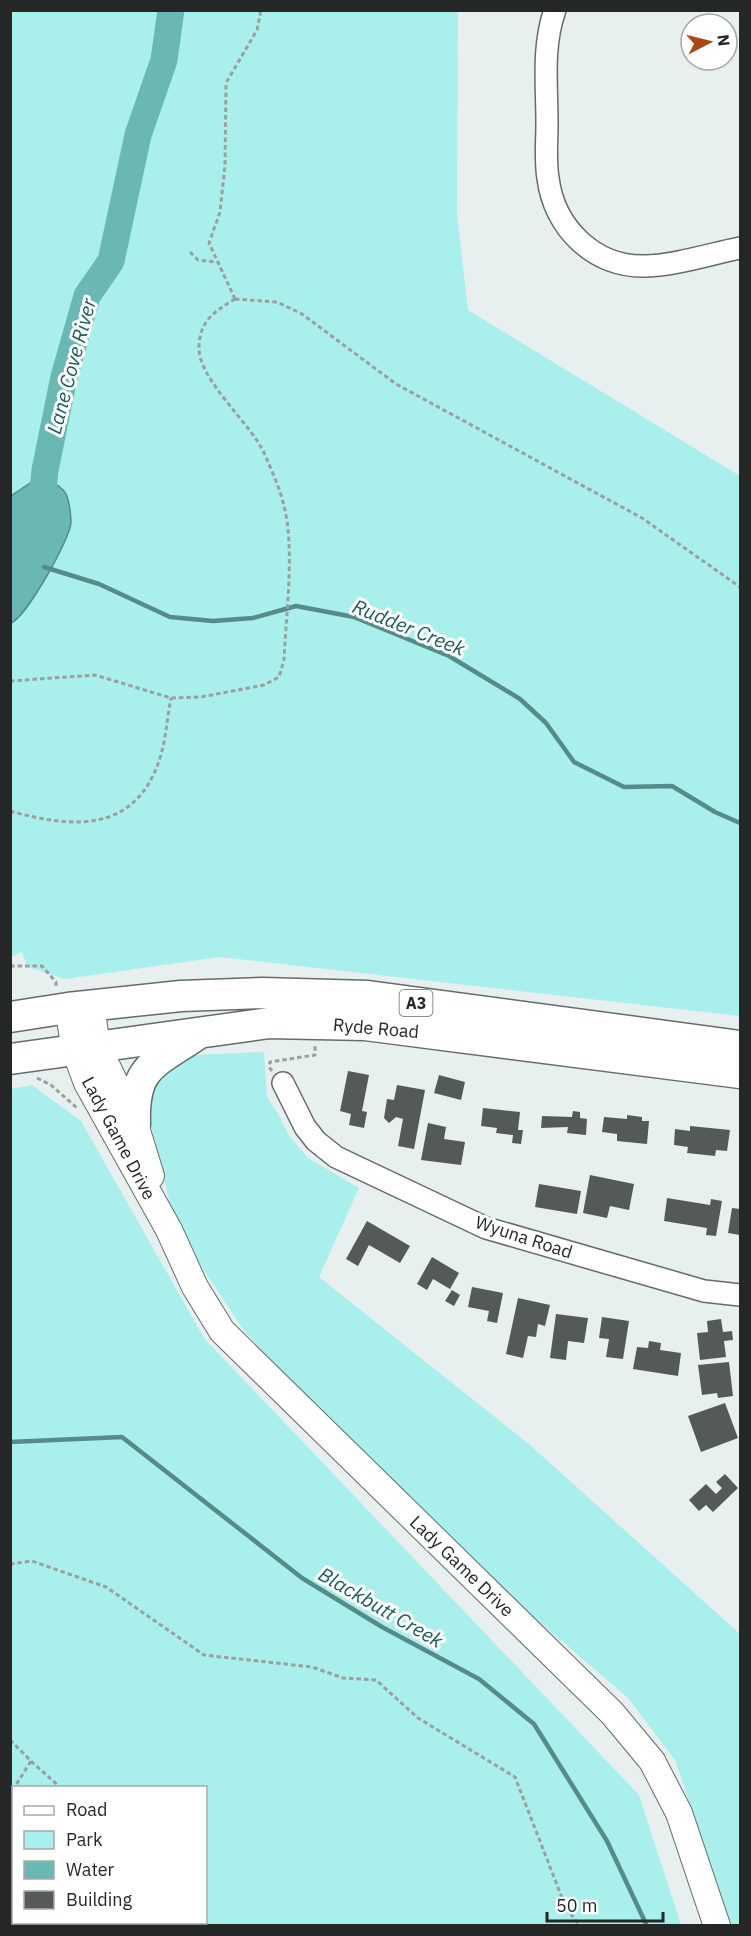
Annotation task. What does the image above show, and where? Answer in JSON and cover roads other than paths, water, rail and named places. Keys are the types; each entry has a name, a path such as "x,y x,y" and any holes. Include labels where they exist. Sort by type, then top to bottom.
{"highway":[{"name":"Ryde Road","path":"10,1017 72,1001 239,994 368,996 741,1046"},
{"name":"Ryde Road","path":"10,1059 269,1023 365,1025 741,1072"},
{"path":"135,1124 134,1104 138,1082 145,1070 203,1031"}],"main road":[{"name":"Lady Game Drive","path":"72,1001 86,1048 87,1083 169,1230 195,1287 222,1331 612,1713 652,1761 679,1813 717,1926"},
{"name":"Lady Game Drive","path":"86,1048 135,1124 169,1230"}],"street":[{"path":"555,10 546,50 548,178 556,210 571,234 595,254 631,265 647,266 741,248"},
{"name":"Wyuna Road","path":"283,1083 305,1127 326,1151 486,1228 704,1291 741,1295"}],"water":[{"path":"39,477 54,483 64,491 68,500 71,522 64,544 37,593 18,618 11,623 11,496"}],"waterway":[{"name":"Lane Cove River","path":"10,584 38,539 45,470 64,377 87,296 111,261 138,135 164,60 171,10"},
{"name":"Rudder Creek","path":"44,567 99,584 170,617 213,621 253,618 296,606 354,617 449,656 520,699 546,723 574,762 624,787 672,786 715,812 740,823"},
{"name":"Blackbutt Creek","path":"10,1442 122,1437 302,1578 382,1627 479,1679 534,1724 607,1841 647,1926"}]}
